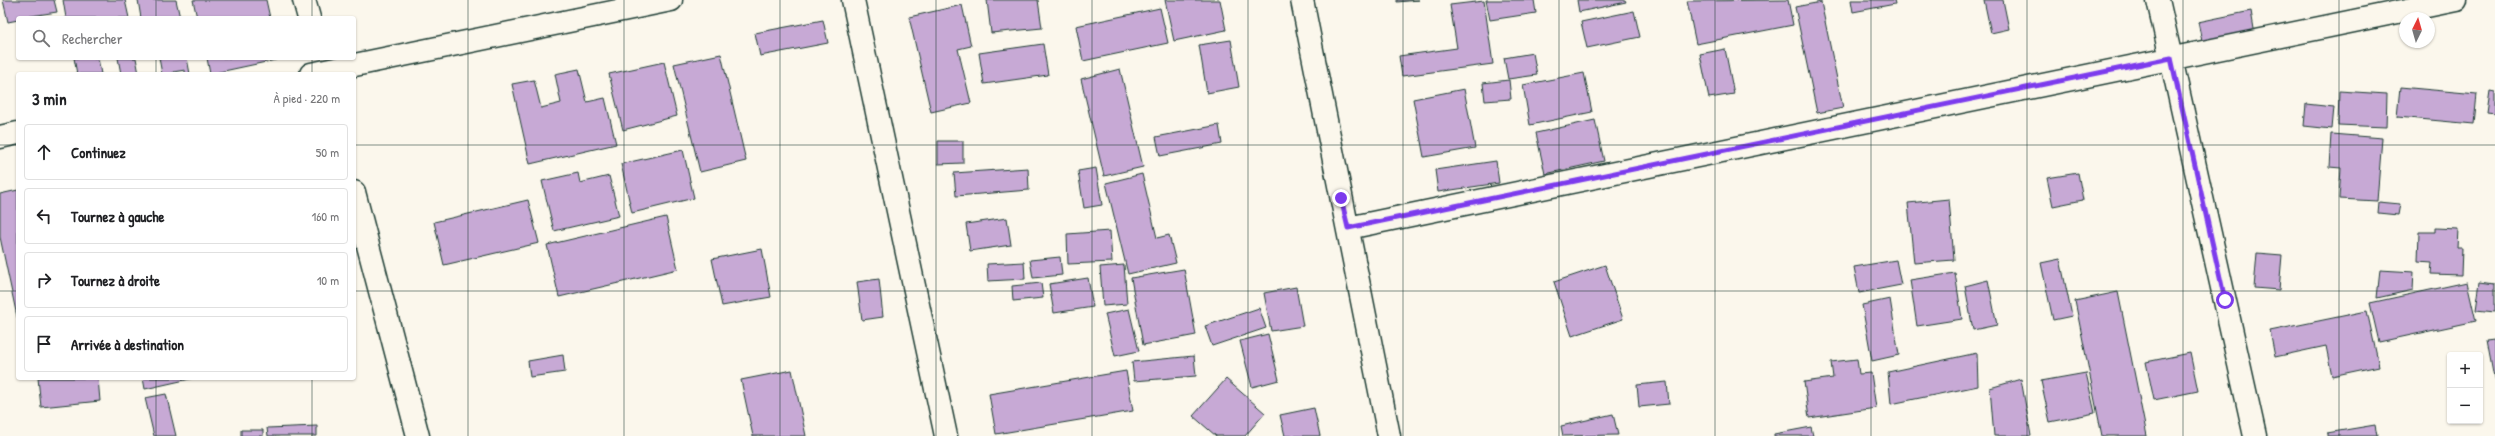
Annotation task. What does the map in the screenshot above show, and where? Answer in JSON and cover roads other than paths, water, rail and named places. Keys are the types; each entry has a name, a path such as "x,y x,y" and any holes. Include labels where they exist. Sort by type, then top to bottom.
{"street":[{"path":"304,0 308,16"},
{"path":"318,69 671,0"},
{"path":"853,0 946,436"},
{"path":"1302,0 1389,436"},
{"path":"2158,0 2255,436"},
{"path":"1348,228 2456,0"},
{"path":"0,137 16,133"},
{"path":"356,200 418,436"}]}
